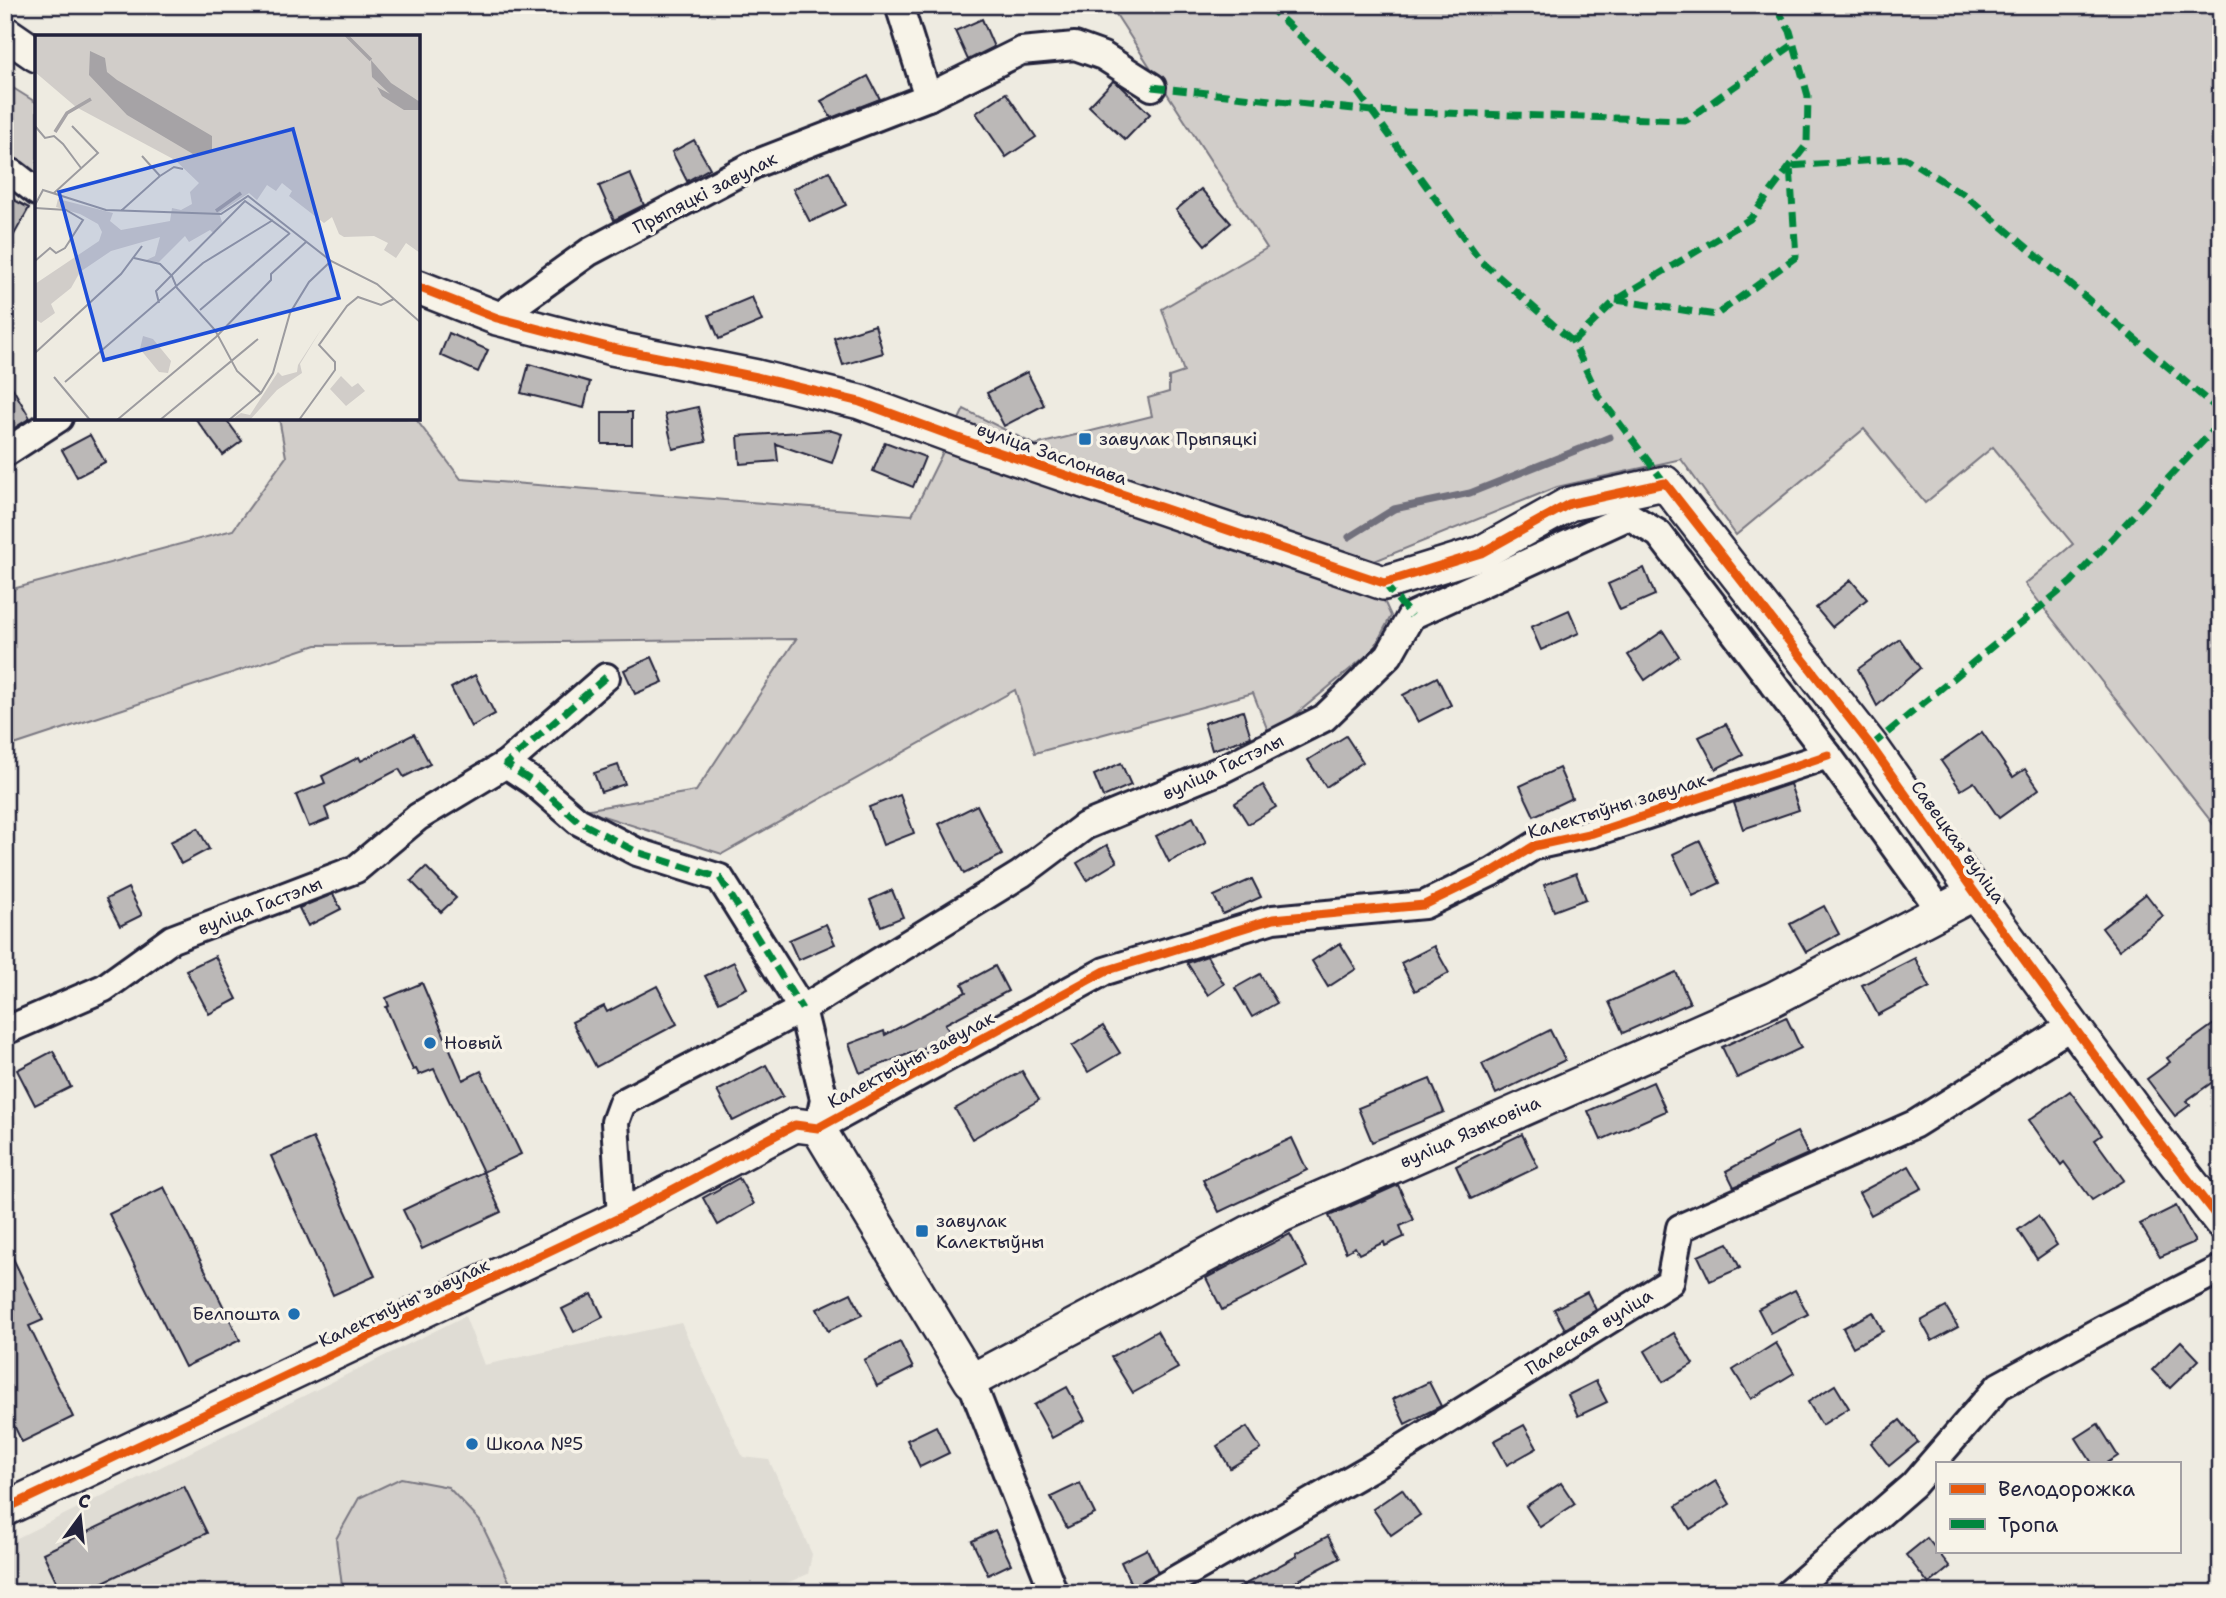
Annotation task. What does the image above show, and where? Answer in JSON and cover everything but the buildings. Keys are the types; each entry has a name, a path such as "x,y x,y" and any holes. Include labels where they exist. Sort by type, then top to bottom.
{"street":[{"path":"899,5 928,97"},
{"path":"5,33 35,54"},
{"name":"Прыпяцкі завулак","path":"497,318 589,252 755,164 928,97 1021,51 1075,46 1103,56 1152,87"},
{"path":"5,170 35,190"},
{"name":"вуліца Заслонава","path":"420,288 497,318 612,348 757,376 860,402 1384,583 1481,553 1569,504 1665,483"},
{"path":"5,453 56,420"},
{"name":"Савецкая вуліца","path":"1665,483 1871,746 1975,893 2221,1222"},
{"name":"вуліца Гастэлы","path":"621,1217 615,1122 622,1103 802,1009 1021,874 1085,826 1223,769 1324,718 1389,655 1411,617 1629,516 1660,534 1828,755"},
{"name":"вуліца Гастэлы","path":"5,1031 104,988 172,939 356,869 418,817 506,764 606,677"},
{"path":"1828,755 1940,910"},
{"name":"Калектыўны завулак","path":"5,1509 621,1217 795,1125 818,1128 1105,971 1273,919 1424,905 1492,872 1534,846 1593,833 1828,755"},
{"path":"506,764 533,782 578,821 637,852 720,878 802,1009 824,1099 818,1128 971,1381 1054,1593"},
{"name":"вуліца Языковіча","path":"971,1381 1282,1215 1773,999 1975,893"},
{"name":"Палеская вуліца","path":"1152,1593 1374,1466 1670,1282 1680,1228 1915,1124 2073,1026"},
{"path":"1789,1593 1913,1485 1999,1386 2221,1269"}],"shaded area":[{"path":"1110,5 2221,5 2221,834 2025,584 2073,544 1993,447 1925,503 1864,429 1736,535 1681,459 1557,487 1367,564 1391,616 1373,650 1270,736 1253,693 1035,753 1015,690 722,854 584,810 696,791 796,639 316,645 5,748 5,591 233,530 286,457 279,420 417,420 461,479 912,515 964,409 1035,445 1152,416 1148,398 1169,392 1169,377 1184,372 1162,309 1267,248"},
{"path":"5,83 35,102 35,172 5,155"},
{"name":"Школа №5","path":"465,1316 484,1365 681,1323 743,1457 769,1460 812,1554 808,1574 763,1593 5,1593 5,1544"},
{"path":"401,1478 448,1487 480,1521 515,1593 345,1593 336,1539 359,1498"}],"waterway":[{"path":"1349,537 1394,509 1470,493 1610,437"}],"marked path":[{"path":"1267,5 1354,87 1481,261 1573,342"},
{"path":"1665,483 1598,395 1573,342 1616,300 1750,219 1807,144 1808,96 1790,31 1775,5"},
{"path":"1152,87 1372,111 1687,120 1794,44"},
{"path":"1616,300 1716,315 1796,257 1790,166 1905,158 1965,195 2221,412"},
{"path":"1871,746 2071,582 2221,422"},
{"path":"1384,583 1411,616"},
{"path":"606,677 506,764 533,782 578,821 637,852 720,878 802,1009"}],"cycle path":[{"path":"420,288 497,318 612,348 757,377 860,402 980,446 1384,583 1481,553 1569,504 1665,483 1871,746 1975,893 2139,1116 2221,1222"},
{"path":"5,1509 621,1217 795,1125 818,1128 1105,971 1273,919 1424,905 1492,872 1534,846 1593,833 1828,755"}],"place":[{"name":"завулак Прыпяцкі","path":"1085,439"},
{"name":"Новый","path":"430,1043"},
{"name":"завулак Калектыўны","path":"922,1231"},
{"name":"Белпошта","path":"294,1314"},
{"name":"Школа №5","path":"472,1444"}]}
